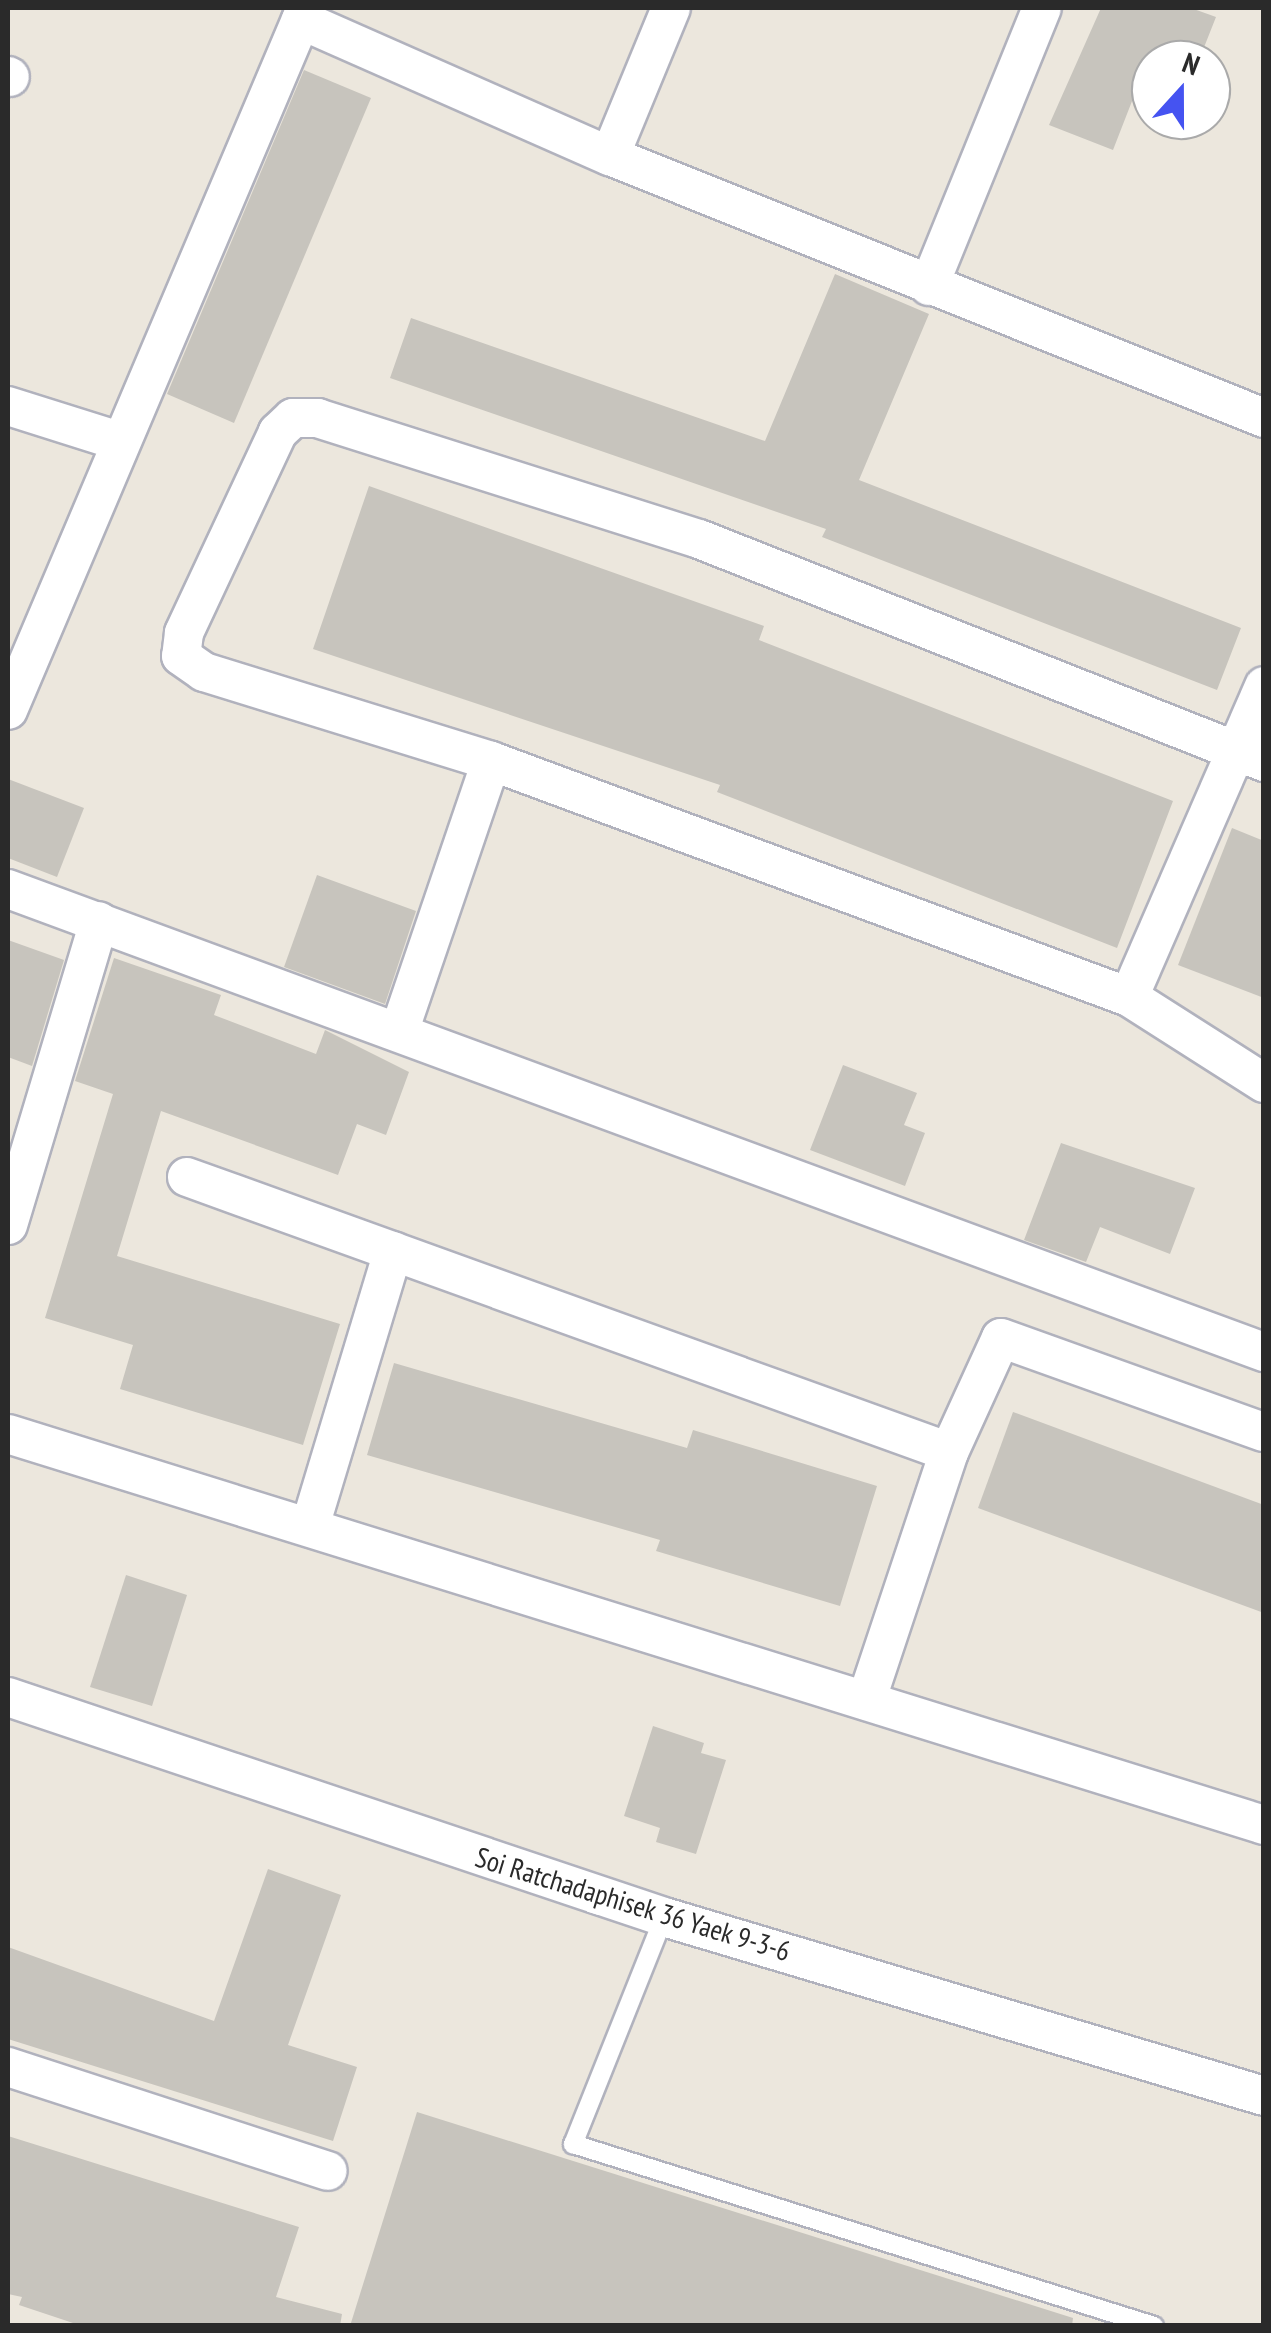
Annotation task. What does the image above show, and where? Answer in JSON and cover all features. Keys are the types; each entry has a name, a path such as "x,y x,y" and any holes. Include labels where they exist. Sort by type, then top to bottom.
{"street":[{"path":"610,156 671,8"},
{"path":"929,286 1042,8"},
{"path":"8,710 119,441 304,14 610,156 929,286 1259,404"},
{"path":"8,406 119,441"},
{"path":"1249,757 699,539 318,418 294,418 262,465 184,632 181,656 204,672 491,761 1128,997 1264,1082"},
{"path":"1128,997 1249,757 1264,686"},
{"path":"400,1029 491,761"},
{"path":"8,889 400,1029 1264,1352"},
{"path":"8,1224 100,921"},
{"path":"187,1178 949,1452"},
{"path":"311,1523 393,1250"},
{"path":"866,1701 949,1452 1002,1338 1264,1432"},
{"path":"8,1434 311,1523 1264,1825"},
{"name":"Soi Ratchadaphisek 36 Yaek 9-3-6","path":"8,1697 664,1917 1264,2096"},
{"path":"8,2068 328,2170"}],"lane":[{"path":"664,1917 573,2144 1154,2326"}],"building":[{"path":"1101,8 1191,8 1216,17 1207,40 1131,40 1131,104 1113,150 1049,125"},
{"path":"304,70 371,98 234,423 167,394"},
{"path":"835,274 929,314 859,480 1241,628 1217,690 822,537 826,529 390,378 411,318 765,441"},
{"path":"369,486 764,626 759,640 1173,801 1117,948 717,792 720,785 313,649"},
{"path":"8,779 84,808 57,877 8,858"},
{"path":"1232,828 1264,841 1264,998 1178,965"},
{"path":"317,875 416,911 385,1004 284,967"},
{"path":"8,940 64,960 32,1066 8,1057"},
{"path":"114,958 221,995 214,1015 316,1054 325,1030 409,1072 386,1135 357,1124 338,1175 161,1111 117,1256 340,1324 303,1445 120,1389 133,1345 45,1318 113,1094 75,1081"},
{"path":"843,1065 917,1093 904,1125 925,1133 905,1186 810,1150"},
{"path":"1061,1143 1195,1188 1170,1254 1100,1227 1086,1262 1024,1240"},
{"path":"394,1363 687,1448 693,1430 877,1486 840,1606 656,1551 660,1540 367,1455"},
{"path":"1013,1412 1264,1505 1264,1613 978,1508"},
{"path":"126,1575 187,1595 152,1706 90,1687"},
{"path":"653,1726 704,1743 701,1753 726,1760 696,1854 656,1842 660,1828 624,1816"},
{"path":"268,1869 341,1895 288,2045 357,2067 333,2141 8,2039 8,1947 214,2021"},
{"path":"417,2112 1073,2318 1072,2326 350,2326"},
{"path":"8,2136 299,2227 276,2297 342,2314 340,2326 82,2326 19,2305 22,2297 8,2294"}]}
